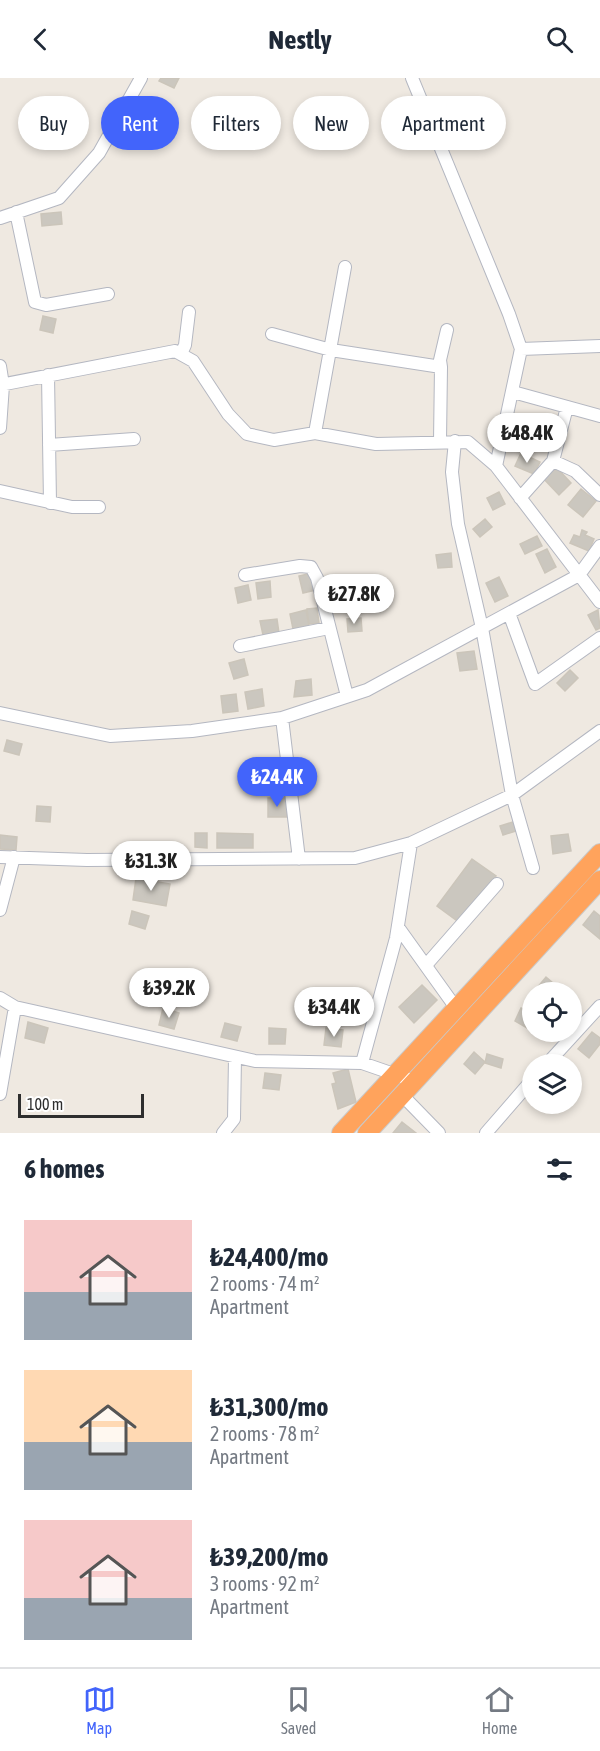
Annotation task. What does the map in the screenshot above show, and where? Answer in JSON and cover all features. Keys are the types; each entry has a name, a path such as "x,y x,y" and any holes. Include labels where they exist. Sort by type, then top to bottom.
{"highway":[{"path":"341,1133 600,853"},
{"path":"367,1133 600,880"}],"street":[{"path":"0,218 59,198 99,153 141,78"},
{"path":"412,78 509,314 520,349 496,466"},
{"path":"16,213 35,302 46,305 108,294"},
{"path":"315,433 345,267"},
{"path":"181,354 185,345 189,312"},
{"path":"440,441 440,360 447,330"},
{"path":"272,334 331,350 441,367"},
{"path":"520,349 600,346"},
{"path":"2,385 175,351 193,362 228,414 247,434 273,440 315,433 376,444 468,442 496,466 600,602"},
{"path":"0,366 2,385 0,428"},
{"path":"48,375 50,503"},
{"path":"513,392 600,416"},
{"path":"520,498 553,461 567,407"},
{"path":"49,445 134,439"},
{"path":"455,441 452,472 458,524 482,628 512,795 533,868"},
{"path":"553,461 575,471 600,495"},
{"path":"0,491 72,507 99,507"},
{"path":"0,713 110,736 192,731 282,718 367,690 482,628 579,575 600,546"},
{"path":"245,574 300,566 311,567 317,578 347,696"},
{"path":"509,613 536,684 600,638"},
{"path":"240,646 329,628"},
{"path":"282,718 299,858"},
{"path":"0,857 87,860 355,858 411,843 512,795 600,731"},
{"path":"363,1063 398,927 411,843"},
{"path":"0,910 14,857"},
{"path":"427,964 497,884"},
{"path":"398,927 427,964 456,1008"},
{"path":"0,998 15,1007 255,1061 363,1063 396,1074 439,1133"},
{"path":"556,1054 600,1006"},
{"path":"0,1094 15,1007"},
{"path":"223,1133 234,1119 235,1057"},
{"path":"486,1133 522,1092"}],"building":[{"path":"161,78 179,78 174,88 159,81"},
{"path":"61,212 62,224 42,226 41,214"},
{"path":"43,316 56,319 53,333 40,330"},
{"path":"521,453 540,462 534,474 515,466"},
{"path":"557,468 571,483 559,495 543,478"},
{"path":"581,489 596,501 583,517 568,505"},
{"path":"499,492 505,504 493,510 487,498"},
{"path":"485,519 492,527 480,537 473,529"},
{"path":"582,530 587,532 585,535 594,539 589,551 570,543 574,535 580,537"},
{"path":"537,536 542,546 525,554 520,544"},
{"path":"547,549 556,567 545,573 536,554"},
{"path":"451,553 452,567 438,568 436,555"},
{"path":"312,573 316,590 303,593 299,576"},
{"path":"499,577 508,596 495,602 486,583"},
{"path":"270,581 271,597 258,599 256,583"},
{"path":"248,585 251,600 238,603 235,588"},
{"path":"317,608 319,623 309,624 307,609"},
{"path":"306,610 309,626 293,629 290,614"},
{"path":"598,610 600,628 596,630 588,615"},
{"path":"361,618 362,631 348,632 347,619"},
{"path":"277,619 279,633 263,635 260,621"},
{"path":"474,651 477,669 460,671 457,653"},
{"path":"244,659 248,675 234,679 229,663"},
{"path":"570,670 578,678 565,691 557,683"},
{"path":"311,679 312,695 294,697 296,681"},
{"path":"262,689 264,706 248,709 245,692"},
{"path":"236,694 238,711 223,713 221,696"},
{"path":"7,740 22,744 19,755 4,751"},
{"path":"268,798 287,798 287,817 268,817"},
{"path":"37,806 51,807 50,822 36,821"},
{"path":"516,821 519,830 503,835 500,826"},
{"path":"195,833 207,833 207,848 195,847"},
{"path":"217,833 253,834 253,848 217,848"},
{"path":"568,834 571,851 553,854 551,836"},
{"path":"0,835 17,837 16,850 0,849"},
{"path":"472,859 496,876 460,923 437,906"},
{"path":"136,878 170,884 166,906 133,900"},
{"path":"132,911 149,916 145,929 129,924"},
{"path":"594,911 600,916 600,939 583,925"},
{"path":"546,977 552,982 542,982"},
{"path":"422,985 437,1000 414,1023 399,1007"},
{"path":"163,1008 179,1013 174,1029 159,1025"},
{"path":"521,1008 522,1025 515,1021"},
{"path":"28,1022 48,1028 44,1043 25,1038"},
{"path":"225,1023 241,1027 237,1041 221,1037"},
{"path":"269,1028 286,1029 285,1044 269,1044"},
{"path":"326,1028 343,1030 341,1047 324,1045"},
{"path":"592,1032 600,1038 600,1044 589,1058 578,1049"},
{"path":"474,1052 485,1062 475,1074 464,1064"},
{"path":"487,1054 503,1059 501,1068 485,1063"},
{"path":"348,1069 356,1102 338,1109 332,1084 336,1083 333,1073"},
{"path":"265,1073 281,1075 279,1090 263,1088"},
{"path":"402,1122 416,1133 393,1133"}]}
